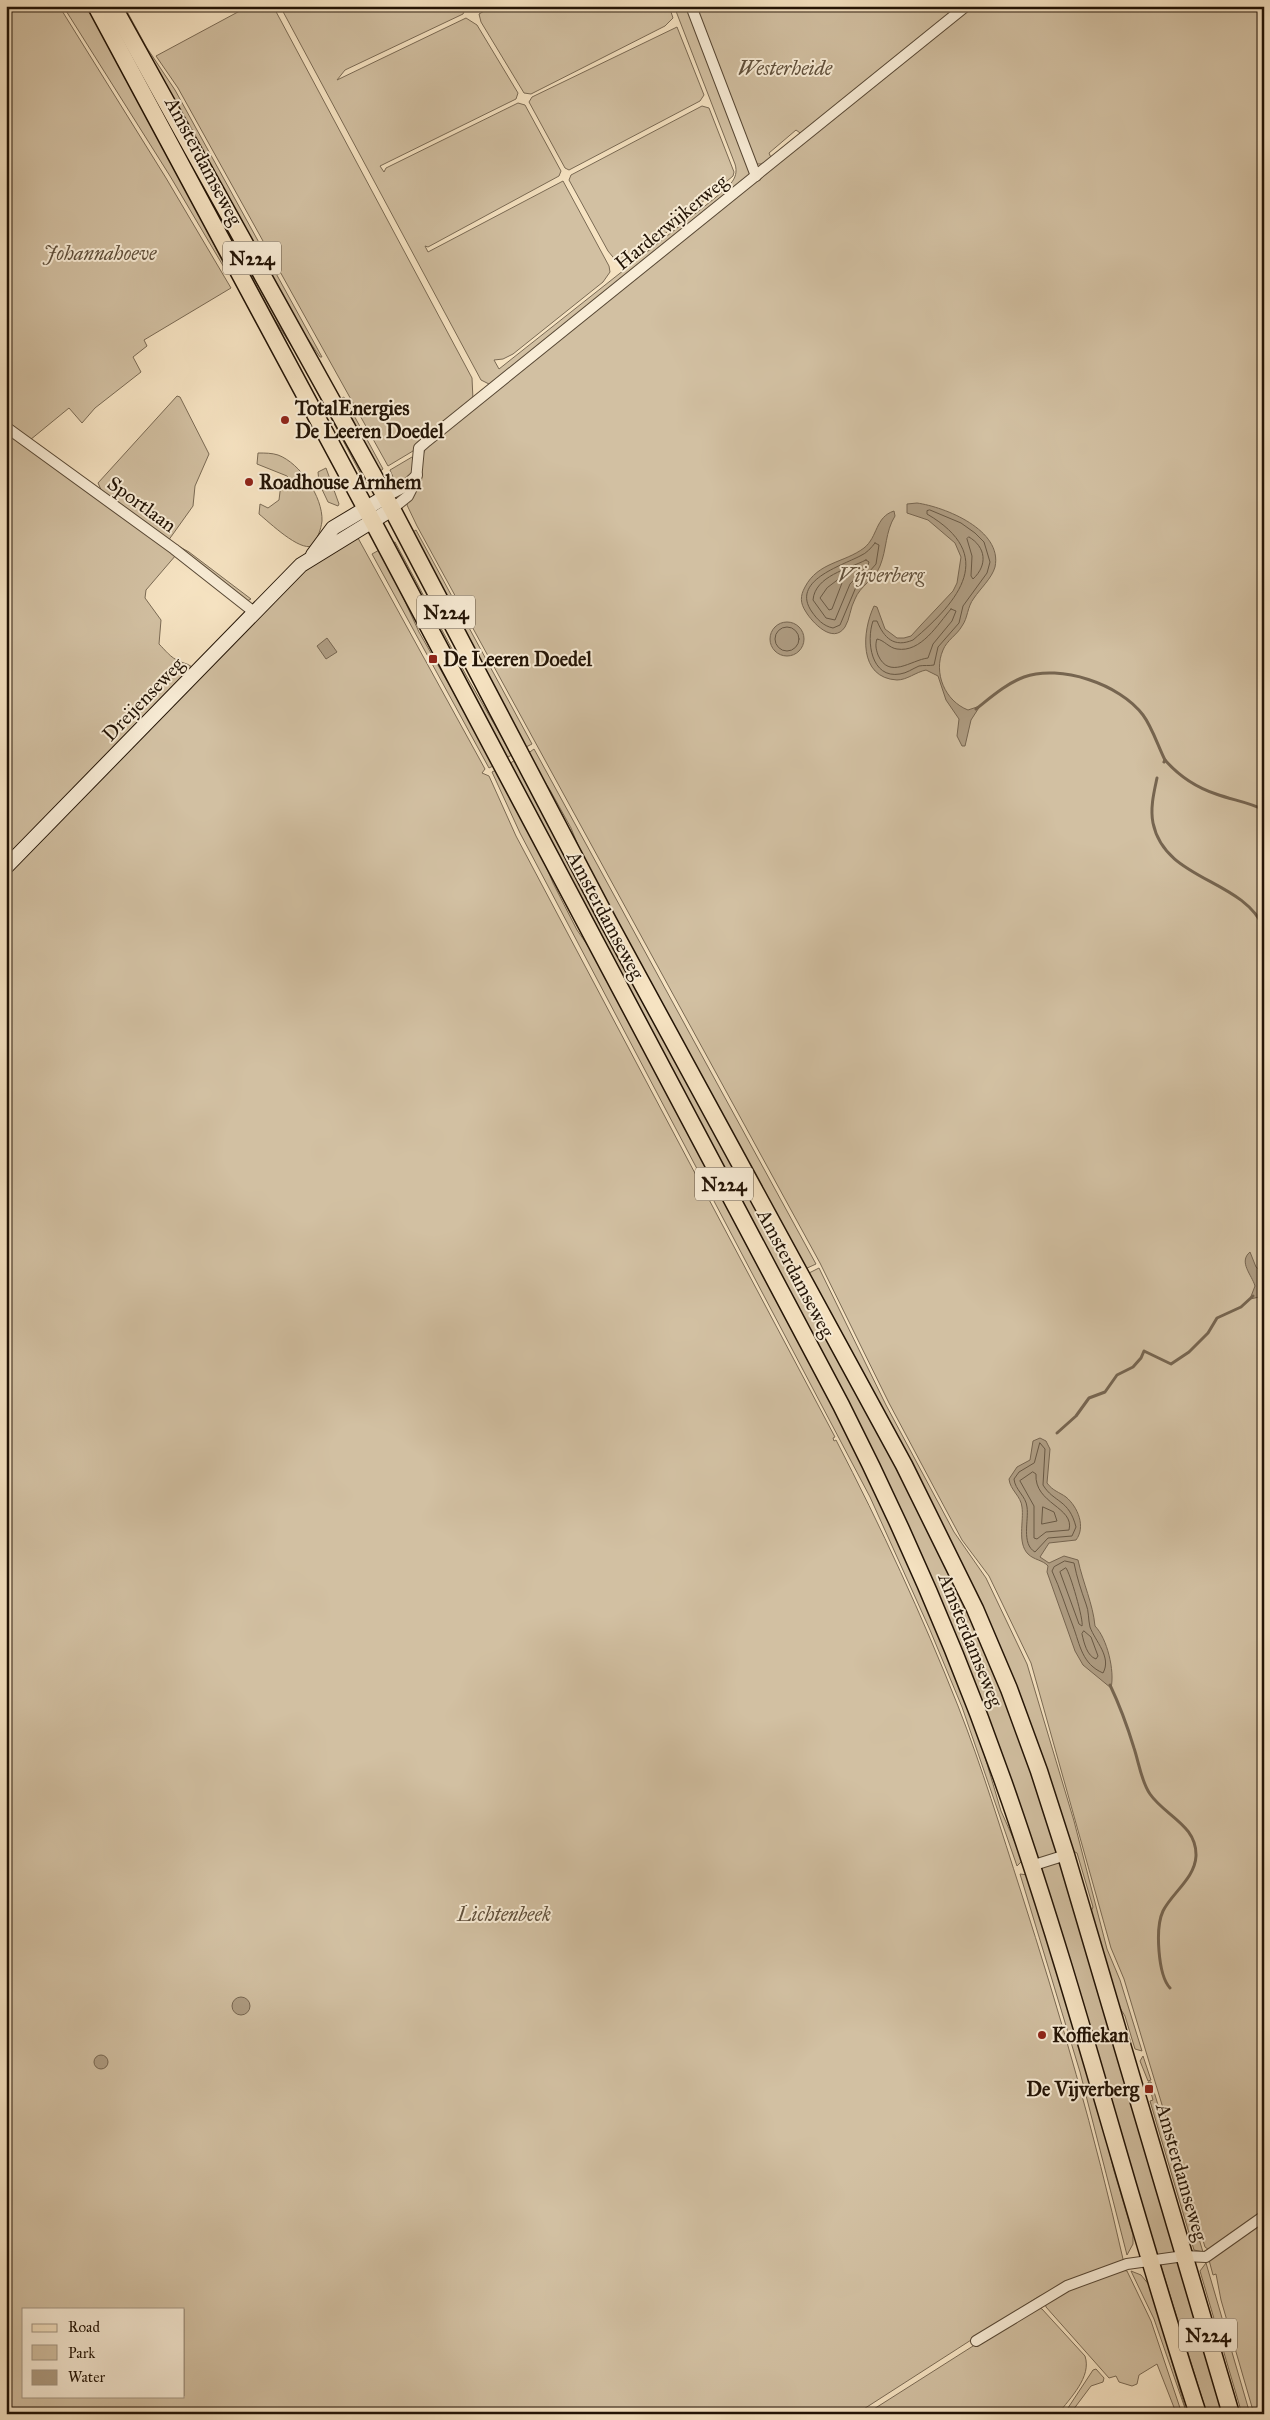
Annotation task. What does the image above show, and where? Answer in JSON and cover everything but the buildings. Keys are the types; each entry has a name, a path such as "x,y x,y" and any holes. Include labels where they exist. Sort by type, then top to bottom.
{"main road":[{"name":"Amsterdamseweg","path":"96,6 369,515 876,1474 959,1664 998,1767 1031,1866 1198,2414"},
{"name":"Amsterdamseweg","path":"113,6 389,503 608,921 896,1448 942,1538 975,1609 1009,1689 1039,1771 1066,1855 1231,2414"},
{"name":"Dreijenseweg","path":"6,867 254,612 309,560 333,528 369,515 389,503"}],"street":[{"path":"691,6 756,176"},
{"name":"Harderwijkerweg","path":"389,503 408,496 418,474 419,448 427,441 966,6"},
{"name":"Sportlaan","path":"6,426 174,549 254,612"},
{"path":"1031,1866 1066,1855"},
{"path":"976,2341 1067,2286 1127,2264 1184,2256 1206,2257 1264,2216"}],"green space":[{"name":"Johannahoeve","path":"6,6 59,6 166,178 231,288 144,340 147,346 133,357 141,372 95,408 82,423 69,408 30,440 6,423"},
{"path":"63,6 90,6 144,107 225,269 170,176"},
{"path":"106,6 367,478 364,480 299,358 261,298"},
{"path":"120,6 124,6 147,48 175,90 322,357 320,357 289,311"},
{"path":"249,6 273,6 472,378 473,400 418,443 413,451 388,466 178,88 156,56"},
{"path":"280,6 463,6 465,10 463,14 345,70 337,80 466,18 477,25 518,93 516,99 380,166 384,172 386,168 518,103 525,105 561,171 559,176 428,247 425,246 428,252 563,181 609,266 610,272 603,282 513,354 503,359 494,360 499,369 715,198 731,183 736,175 735,164 674,6 688,6 751,169 748,178 491,385 481,380"},
{"path":"493,6 669,6 673,18 665,26 531,94 524,93 481,22 479,14"},
{"name":"Westerheide","path":"694,6 961,6 803,135 796,130 769,153 772,160 765,164 756,164"},
{"name":"Vijverberg","path":"970,6 1264,6 1264,2213 1209,2250 1205,2247 1124,1979 1111,1948 1031,1663 989,1576 962,1540 889,1403 820,1263 407,505 425,449"},
{"path":"677,27 704,95 700,101 569,170 565,168 529,102 532,97"},
{"path":"702,106 709,108 734,172 733,176 641,254 634,254 629,261 617,262 608,251 569,180 571,175"},
{"path":"177,396 180,397 209,454 195,486 193,506 168,541 103,494 98,483"},
{"path":"344,397 383,469 379,472 342,398"},
{"path":"6,430 176,555 146,590 145,598 161,620 159,644 173,658 194,669 6,860"},
{"path":"258,453 276,454 286,459 309,482 319,502 322,521 321,528 312,546 306,546 292,540 259,514 260,504 268,508 279,500 281,484 291,486 292,481 287,476 257,464"},
{"path":"412,457 413,473 403,483 396,484 390,470"},
{"path":"326,468 339,504 338,506 328,502 319,483 318,472"},
{"path":"416,530 532,744 524,748 411,533"},
{"name":"Lichtenbeek","path":"358,538 485,769 482,773 489,776 516,836 835,1437 833,1438 834,1441 836,1440 885,1538 930,1638 975,1752 999,1822 1049,1983 1089,2120 1123,2259 1121,2262 1066,2283 1038,2297 856,2414 6,2414 6,874 301,573"},
{"path":"395,542 467,677 512,755 506,758 392,543"},
{"path":"180,547 189,552 251,599 247,601"},
{"path":"381,549 419,632 495,765 489,768 372,554"},
{"path":"534,749 816,1264 805,1269 588,870 571,828 527,754"},
{"path":"515,760 936,1540 1003,1691 1058,1851 1053,1855 1035,1858 964,1661 509,764"},
{"path":"498,769 536,842 553,883 577,930 604,969 878,1492 974,1720 1001,1811 1023,1860 1017,1866 962,1707 930,1630 870,1497 520,833 492,772"},
{"path":"819,1268 886,1405 954,1532 986,1578 1027,1664 1074,1821 1107,1949 1120,1980 1142,2051 1135,2049 1125,2016 1115,2000 1090,1914 1093,1907 1077,1853 1071,1850 1051,1788 807,1274"},
{"path":"1057,1863 1062,1864 1178,2255 1158,2257 1039,1872 1044,1867"},
{"path":"1020,1874 1028,1875 1095,2094 1114,2171 1133,2235 1133,2244 1127,2255 1080,2072"},
{"path":"1143,2056 1151,2080 1148,2081 1140,2061"},
{"path":"1148,2082 1151,2082 1203,2252 1194,2250 1150,2101 1153,2100"},
{"path":"1264,2220 1264,2414 1254,2414 1221,2300 1216,2274 1213,2275 1209,2260"},
{"path":"1179,2260 1224,2414 1207,2414 1160,2263"},
{"path":"1206,2263 1250,2414 1242,2414 1200,2271"},
{"path":"1123,2270 1127,2271 1151,2321 1182,2414 1166,2414 1175,2410 1157,2364 1139,2375 1137,2384 1132,2386 1119,2382 1116,2376 1109,2378 1046,2307 1045,2302 1055,2295"},
{"path":"1131,2271 1141,2275 1150,2286 1187,2414 1154,2319"},
{"path":"1036,2306 1042,2309 1085,2356 1086,2364 1083,2379 1058,2414 866,2414"},
{"path":"1096,2369 1104,2378 1103,2382 1091,2386 1070,2414 1064,2414 1093,2370"}],"water":[{"path":"917,503 942,509 969,523 990,542 995,554 995,567 989,579 972,601 964,623 945,646 940,659 940,677 947,693 960,706 968,710 980,706 971,720 965,746 962,746 957,736 959,719 946,700 938,676 926,670 901,680 884,677 875,671 869,662 866,652 867,628 874,606 877,607 885,629 897,638 904,638 911,636 953,591 957,583 961,557 955,543 928,520 907,513 907,504"},
{"path":"894,511 895,516 889,528 878,571 857,594 845,627 835,634 823,630 813,621 803,606 802,593 805,587 817,572 864,548 869,543 883,518"},
{"path":"787,622 799,627 804,639 799,651 787,656 775,651 770,639 775,627"},
{"path":"327,638 337,652 326,659 317,646"},
{"path":"1250,1252 1256,1267 1264,1274 1264,1296 1250,1299 1255,1286 1245,1260"},
{"path":"1040,1438 1046,1441 1050,1449 1047,1483 1066,1497 1074,1506 1079,1517 1080,1529 1076,1540 1049,1543 1040,1557 1049,1563 1064,1556 1078,1560 1095,1626 1103,1638 1109,1655 1112,1673 1111,1688 1083,1665 1075,1651 1047,1572 1048,1566 1028,1554 1023,1544 1021,1503 1009,1479 1017,1467 1030,1460 1033,1441"},
{"path":"241,1997 247,2000 250,2006 247,2012 241,2015 235,2012 232,2006 235,2000"},
{"path":"101,2055 106,2057 108,2062 106,2067 101,2069 96,2067 94,2062 96,2057"}],"waterway":[{"path":"976,709 1005,687 1024,677 1055,673 1071,675 1105,686 1133,704 1149,725 1165,760 1164,762"},
{"path":"1165,760 1182,776 1201,788 1264,810"},
{"path":"1157,778 1152,817 1160,842 1172,857 1188,869 1239,899 1253,912 1264,928"},
{"path":"1261,1238 1264,1235"},
{"path":"1057,1433 1076,1416 1089,1398 1105,1392 1117,1375 1133,1367 1144,1351 1171,1364 1189,1352 1208,1333 1217,1318 1241,1307 1253,1296"},
{"path":"1110,1685 1126,1723 1147,1789 1156,1802 1186,1829 1195,1845 1196,1856 1192,1871 1167,1904 1163,1911 1159,1928 1160,1962 1166,1982 1170,1988"}],"place":[{"name":"TotalEnergies De Leeren Doedel","path":"285,420"},
{"name":"Roadhouse Arnhem","path":"249,482"},
{"name":"De Leeren Doedel","path":"433,659"},
{"name":"Koffiekan","path":"1042,2035"},
{"name":"De Vijverberg","path":"1149,2089"}]}
